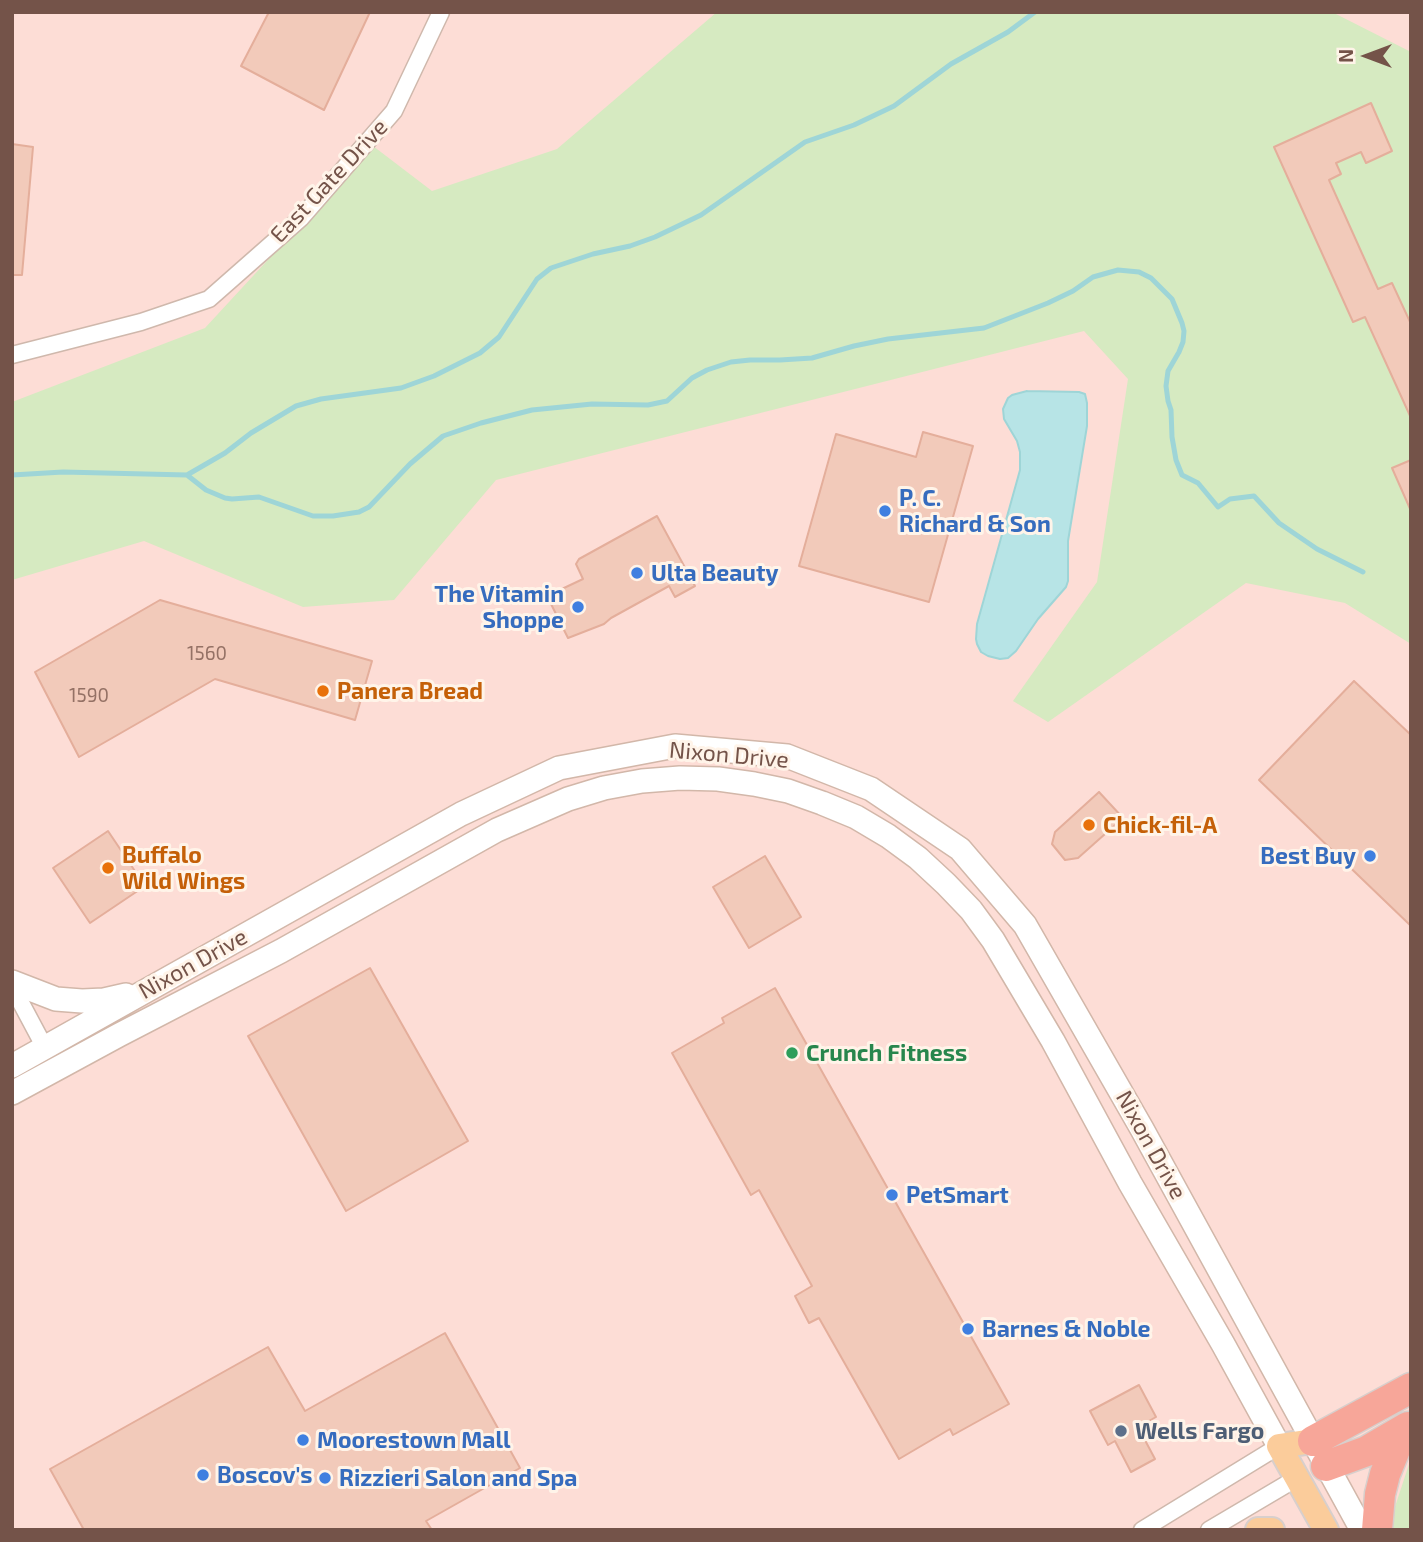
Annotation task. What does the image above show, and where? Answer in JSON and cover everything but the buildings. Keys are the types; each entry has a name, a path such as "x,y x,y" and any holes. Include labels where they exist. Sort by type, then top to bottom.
{"highway":[{"path":"1320,1454 1411,1388"},
{"path":"1320,1454 1367,1451 1407,1428"},
{"path":"1377,1530 1380,1494 1385,1474 1407,1428"}],"main road":[{"path":"1279,1446 1320,1454"},
{"name":"Nixon Drive","path":"1279,1446 1326,1530"},
{"path":"1258,1530 1272,1530"}],"street":[{"name":"East Gate Drive","path":"12,355 141,322 209,299 301,218 394,111 441,12"},
{"name":"Nixon Drive","path":"12,1066 461,814 559,768 675,746 787,756 871,789 960,849 1025,925 1142,1129 1362,1530"},
{"name":"Nixon Drive","path":"12,1093 281,951 497,830 568,799 604,788 680,778 718,779 788,791 856,817 888,836 918,859 971,910 993,940 1046,1029 1129,1183 1279,1446"},
{"path":"12,984 56,999 82,1001 104,1000 150,989"},
{"path":"12,984 44,1048 63,1065"},
{"path":"41,1077 44,1048"},
{"path":"1142,1530 1279,1446"},
{"path":"1209,1530 1297,1478 1320,1454"}],"shaded area":[{"path":"12,12 1408,12 1411,18 1411,1530 12,1530"}],"green space":[{"path":"717,12 1332,12 1411,52 1411,644 1345,603 1246,583 1048,722 1013,701 1097,582 1128,379 1084,331 496,480 394,600 303,607 144,541 12,580 12,402 205,328 373,146 432,191 557,149"},
{"path":"1411,1458 1411,1530 1394,1530 1390,1522"}],"water":[{"path":"1027,391 1085,394 1087,426 1068,541 1066,587 1038,619 1016,651 1008,658 1000,659 981,652 976,639 977,624 1020,470 1017,441 1004,419 1003,409 1012,395"}],"waterway":[{"path":"12,475 63,472 187,475 296,406 321,399 401,388 434,376 480,353 499,337 537,279 551,268 593,254 630,246 701,215 805,142 854,125 894,106 951,64 1008,32 1035,12"},
{"path":"187,475 206,490 225,498 259,497 313,516 359,512 369,507 410,464 443,436 481,423 532,410 592,404 648,405 667,401 692,378 731,362 812,358 888,339 984,328 1048,303 1073,291 1093,277 1118,270 1139,272 1151,278 1172,299 1182,323 1183,342 1168,371 1166,386 1176,460 1182,475 1198,483 1218,507 1230,499 1254,496 1279,523 1317,549 1363,572"}],"place":[{"name":"P. C. Richard & Son","path":"885,511"},
{"name":"Ulta Beauty","path":"637,573"},
{"name":"The Vitamin Shoppe","path":"578,607"},
{"name":"Panera Bread","path":"323,691"},
{"name":"Chick-fil-A","path":"1089,825"},
{"name":"Best Buy","path":"1370,856"},
{"name":"Buffalo Wild Wings","path":"108,868"},
{"name":"Crunch Fitness","path":"792,1053"},
{"name":"PetSmart","path":"892,1195"},
{"name":"Barnes & Noble","path":"968,1329"},
{"name":"Wells Fargo","path":"1121,1431"},
{"name":"Moorestown Mall","path":"303,1440"},
{"name":"Boscov's","path":"203,1475"},
{"name":"Rizzieri Salon and Spa","path":"325,1478"}]}
